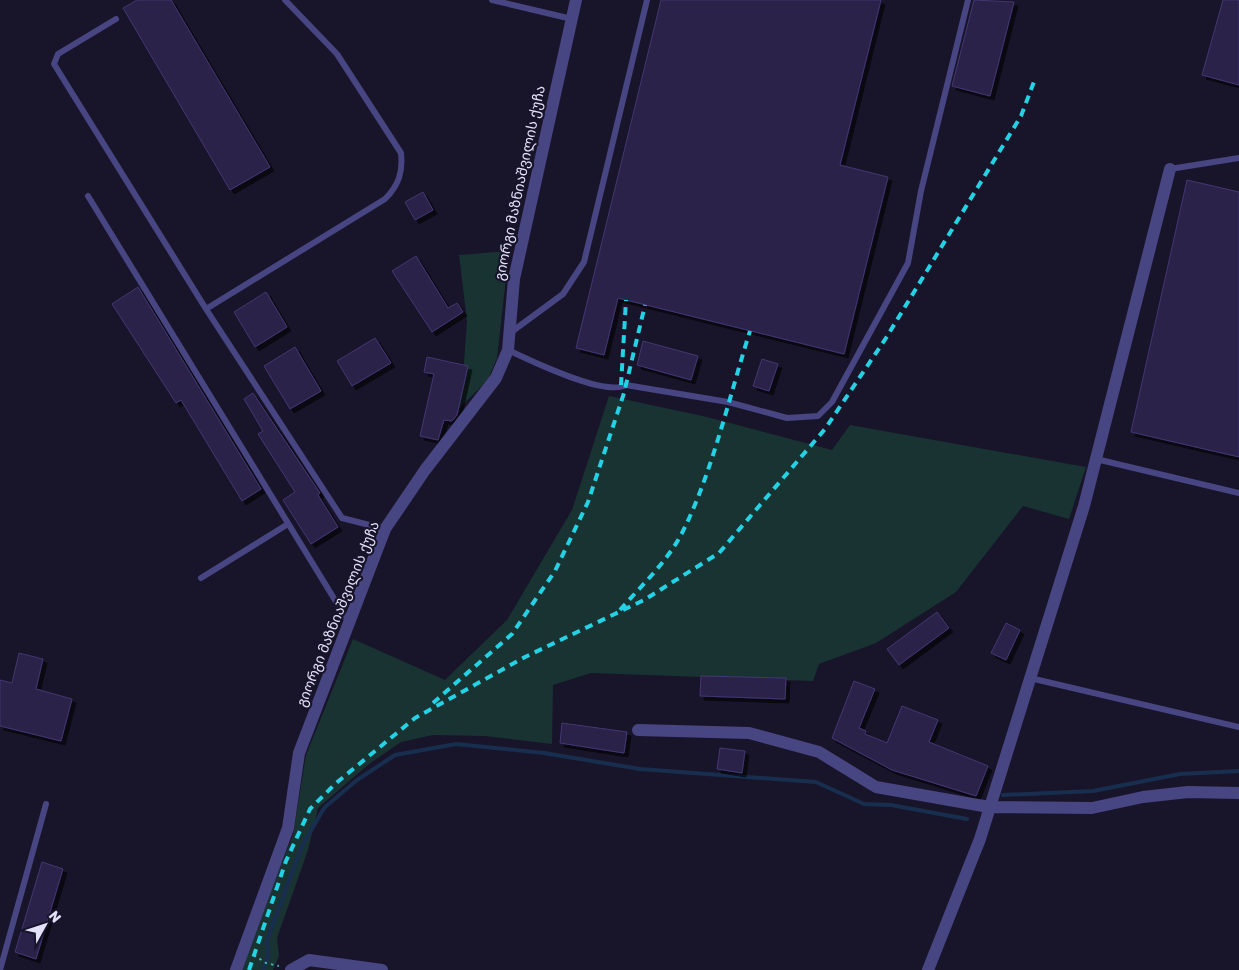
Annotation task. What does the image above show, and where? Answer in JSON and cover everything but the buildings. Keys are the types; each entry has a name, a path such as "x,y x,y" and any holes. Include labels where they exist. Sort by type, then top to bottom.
{"street":[{"name":"გიორგი მაზნიაშვილის ქუჩა","path":"236,970 288,828 299,753 385,529 425,470 496,378 508,350 514,279 576,0"},
{"path":"928,970 980,839 1084,506 1170,169"},
{"path":"638,730 750,733 819,752 876,787 989,807 1092,808 1143,797 1188,792 1239,793"},
{"path":"291,970 309,960 382,970"}],"lane":[{"path":"206,309 386,199 396,188 403,168 401,153 337,54 285,0"},
{"path":"492,0 572,19"},
{"path":"509,334 563,294 584,262 648,0"},
{"path":"508,350 558,373 604,386 620,388 626,385 728,402 787,418 818,416 832,402 908,263 921,191 968,0"},
{"path":"116,19 58,54 54,64 206,309 342,518 385,529"},
{"path":"1170,169 1239,158"},
{"path":"88,196 349,623"},
{"path":"1096,459 1239,493"},
{"path":"201,578 288,524"},
{"path":"1030,678 1239,727"},
{"path":"0,970 46,804"}],"path":[{"path":"244,948 266,963 291,970"}],"green space":[{"path":"509,251 497,358 488,380 446,421 462,391 467,321 459,255"},
{"path":"609,396 707,417 832,450 850,425 1086,467 1069,519 1023,506 956,592 876,643 819,664 813,681 591,673 553,685 552,744 485,736 433,735 401,742 369,764 318,808 308,850 277,938 279,956 273,970 239,970 293,835 306,755 353,639 445,680 507,620 572,510"}],"waterway":[{"path":"263,970 268,957 267,940 302,846 324,808 357,780 395,755 456,744 544,753 640,769 816,782 864,804 891,805 967,819"},
{"path":"1003,795 1093,791 1180,774 1239,771"}],"railway":[{"path":"249,970 286,861 310,809 335,784 415,718 525,657 644,600 719,553 825,429 886,338 1021,116 1035,79"},
{"path":"621,385 626,300"},
{"path":"433,703 512,634 555,571 588,502 624,393 645,305"},
{"path":"620,610 645,583 676,544 693,510 720,434 750,331"}]}
